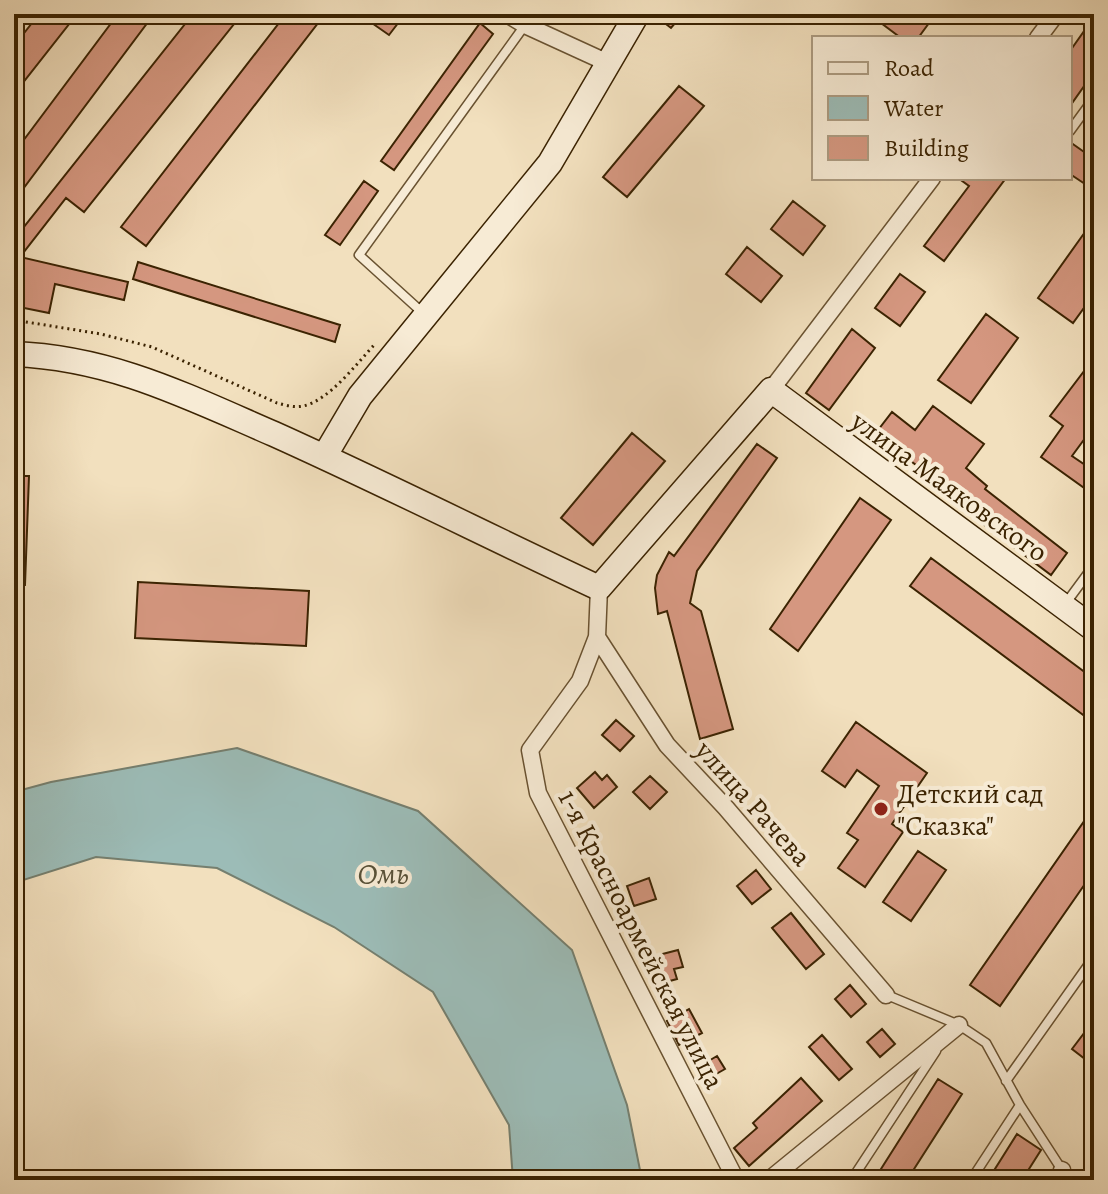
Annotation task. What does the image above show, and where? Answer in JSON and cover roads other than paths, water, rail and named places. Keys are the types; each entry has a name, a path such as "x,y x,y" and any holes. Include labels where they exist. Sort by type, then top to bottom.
{"street":[{"path":"507,14 608,63"},
{"path":"324,457 360,396 550,163 637,14"},
{"path":"1040,36 1056,14"},
{"path":"14,354 60,357 116,369 184,395 324,457 599,588 771,390 930,180"},
{"name":"улица Маяковского","path":"771,390 1094,629"},
{"name":"1-я Красноармейская улица","path":"599,588 597,637 580,681 530,750 538,793 736,1180"},
{"name":"улица Рачева","path":"597,637 667,745 726,808 886,995"},
{"path":"769,1180 953,1029"}],"lane":[{"path":"425,315 359,255 525,25"},
{"path":"1072,128 1094,98"},
{"path":"1063,607 1094,565"},
{"path":"1006,1081 1094,957"},
{"path":"886,995 986,1043 1061,1175"},
{"path":"854,1176 953,1029"},
{"path":"971,1180 1020,1105"}],"water":[{"name":"Омь","path":"237,748 418,811 572,950 627,1105 642,1180 513,1180 509,1125 433,992 334,927 217,868 96,857 14,883 14,792 51,782"}],"place":[{"name":"Детский сад \"Сказка\"","path":"881,809"}]}
